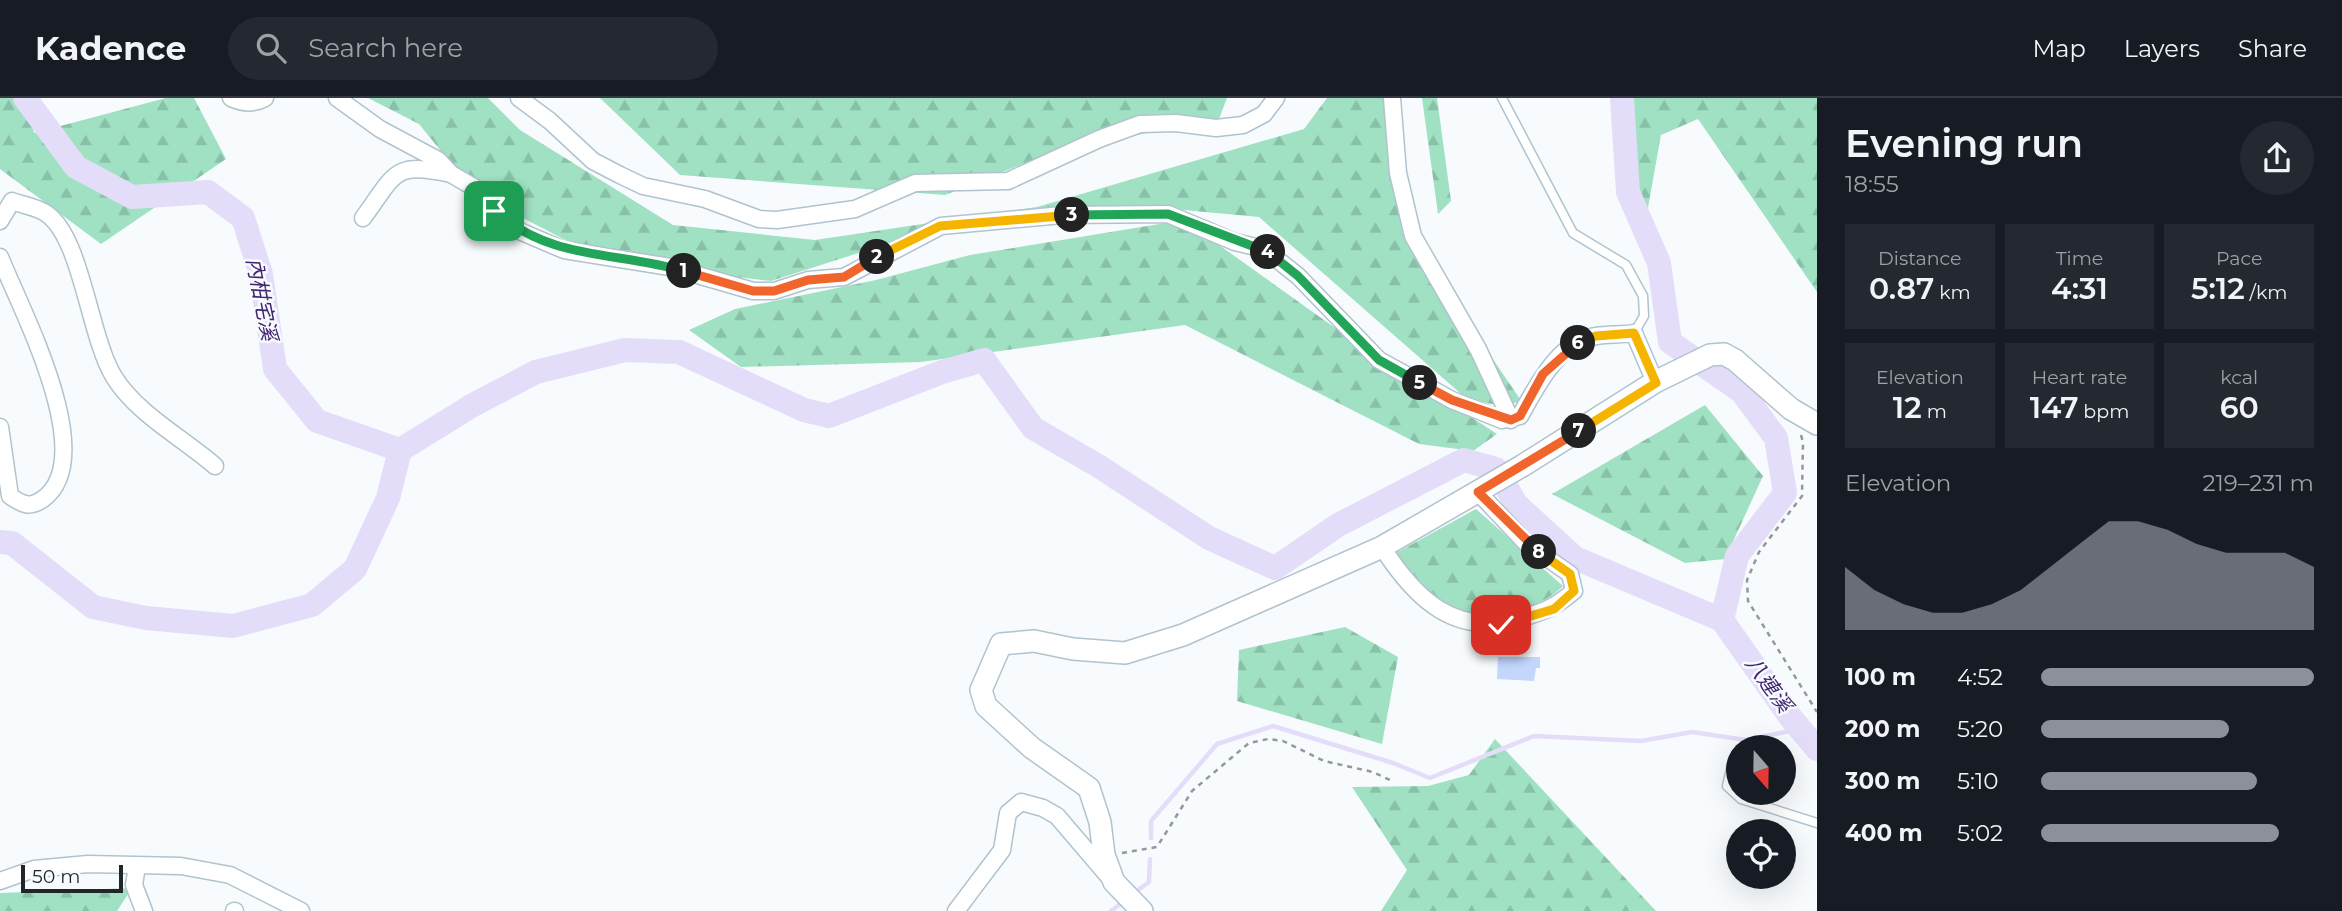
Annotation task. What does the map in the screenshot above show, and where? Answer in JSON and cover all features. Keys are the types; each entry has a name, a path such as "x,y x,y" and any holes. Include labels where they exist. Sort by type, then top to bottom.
{"street":[{"path":"231,98 242,103 258,102 265,98"},
{"path":"337,98 380,129 438,160 451,174 475,188 494,211 517,230 565,250 670,267 753,291 774,291 808,280 844,277 940,226 1062,215 1168,214 1235,242 1264,249 1298,276 1379,360 1452,400 1511,420 1520,416 1543,374 1579,342 1596,336 1634,333 1656,382"},
{"path":"519,98 550,121 593,161 643,186 705,199 760,219 777,220 855,209 915,183 1008,181 1098,139 1140,124 1176,123 1216,128 1243,125 1264,114 1276,98"},
{"path":"1392,98 1398,173 1413,236 1478,349 1511,420"},
{"path":"363,218 400,172 417,167 451,174"},
{"path":"0,221 12,201 48,214 71,246 99,347 115,378 131,398 215,466"},
{"path":"0,257 32,328 57,397 65,452 61,471 49,494 34,505 22,504 10,496 0,427"},
{"path":"1114,882 1104,855 1100,822 1089,788 1032,748 986,706 981,690 1002,645 1034,641 1073,649 1125,653 1183,635 1382,547 1522,466 1656,382 1710,355 1724,354 1735,360 1791,409 1817,424"},
{"path":"1382,547 1405,582 1440,611 1469,624 1501,625 1554,609 1574,591 1570,574 1527,544 1482,490"},
{"path":"956,911 1002,850 1008,813 1021,802 1043,808 1057,816 1142,911"},
{"path":"0,881 34,869 88,864 181,866 230,875 301,911"},
{"path":"137,866 134,884 145,911"}],"lane":[{"path":"1502,98 1573,233 1626,265 1643,296 1644,316 1634,333"},
{"path":"1760,805 1817,823"}],"path":[{"path":"1791,409 1804,442 1802,496 1759,552 1747,580 1748,601 1817,712"},
{"path":"1104,855 1157,847 1192,792 1249,743 1268,739 1283,741 1324,761 1373,772 1392,781"}],"green space":[{"path":"0,98 26,98 34,133 166,98 194,98 226,159 101,244 0,169"},
{"path":"368,98 488,98 520,130 673,225 815,240 1037,207 1304,129 1327,98 1389,98 1421,253 1522,402 1498,405 1468,400 1259,217 1162,208 1055,211 871,249 771,281 606,261 475,193 419,124"},
{"path":"600,98 1227,98 1219,119 1055,151 945,195 680,175"},
{"path":"1422,98 1437,98 1451,201 1438,214"},
{"path":"1630,98 1817,98 1817,292 1698,119 1661,135 1647,213 1633,207"},
{"path":"1184,220 1331,325 1497,434 1473,451 1419,444 1185,325 921,362 741,367 689,330 735,309 876,280 970,255"},
{"path":"1705,405 1763,476 1725,559 1685,563 1552,494"},
{"path":"1476,509 1563,586 1529,607 1500,614 1472,614 1441,601 1394,554"},
{"path":"1345,627 1398,657 1382,744 1237,701 1239,650"},
{"path":"1495,739 1656,911 1381,911 1407,870 1352,787 1428,786 1469,775"},
{"path":"132,888 117,911 0,911 0,893"}],"building":[{"path":"1498,657 1540,657 1540,668 1536,668 1534,681 1497,679"}],"waterway":[{"name":"內柑宅溪","path":"25,98 76,167 132,197 208,192 243,218 261,274 275,369 317,421 400,450"},
{"path":"1622,98 1628,192 1659,263 1670,342 1742,392 1776,438 1785,493 1737,556 1722,620"},
{"path":"0,542 12,543 93,607 146,618 233,626 312,605 355,569 388,498 400,450 473,405 536,372 625,350 679,352 804,410 829,416 942,372 984,360 1033,428 1100,467 1209,538 1275,568 1338,525 1464,460 1496,469 1516,504 1575,558 1722,620"},
{"name":"八連溪","path":"1722,620 1791,718 1817,749"},
{"path":"1151,838 1151,821 1217,744 1273,726 1393,763 1430,778 1534,736 1641,741 1692,732 1746,740 1800,729"},
{"path":"1138,890 1149,882 1150,859"},
{"path":"1111,911 1119,905"}],"route":[{"path":"494,211 517,230 565,250 670,267 753,291 774,291 808,280 844,277 877,257 940,226 1062,215 1168,214 1235,242 1264,249 1298,276 1379,360 1452,400 1502,420 1520,416 1543,374 1579,342 1596,336 1634,333 1656,383 1478,492 1527,544 1570,574 1574,591 1554,609 1501,625"}]}
